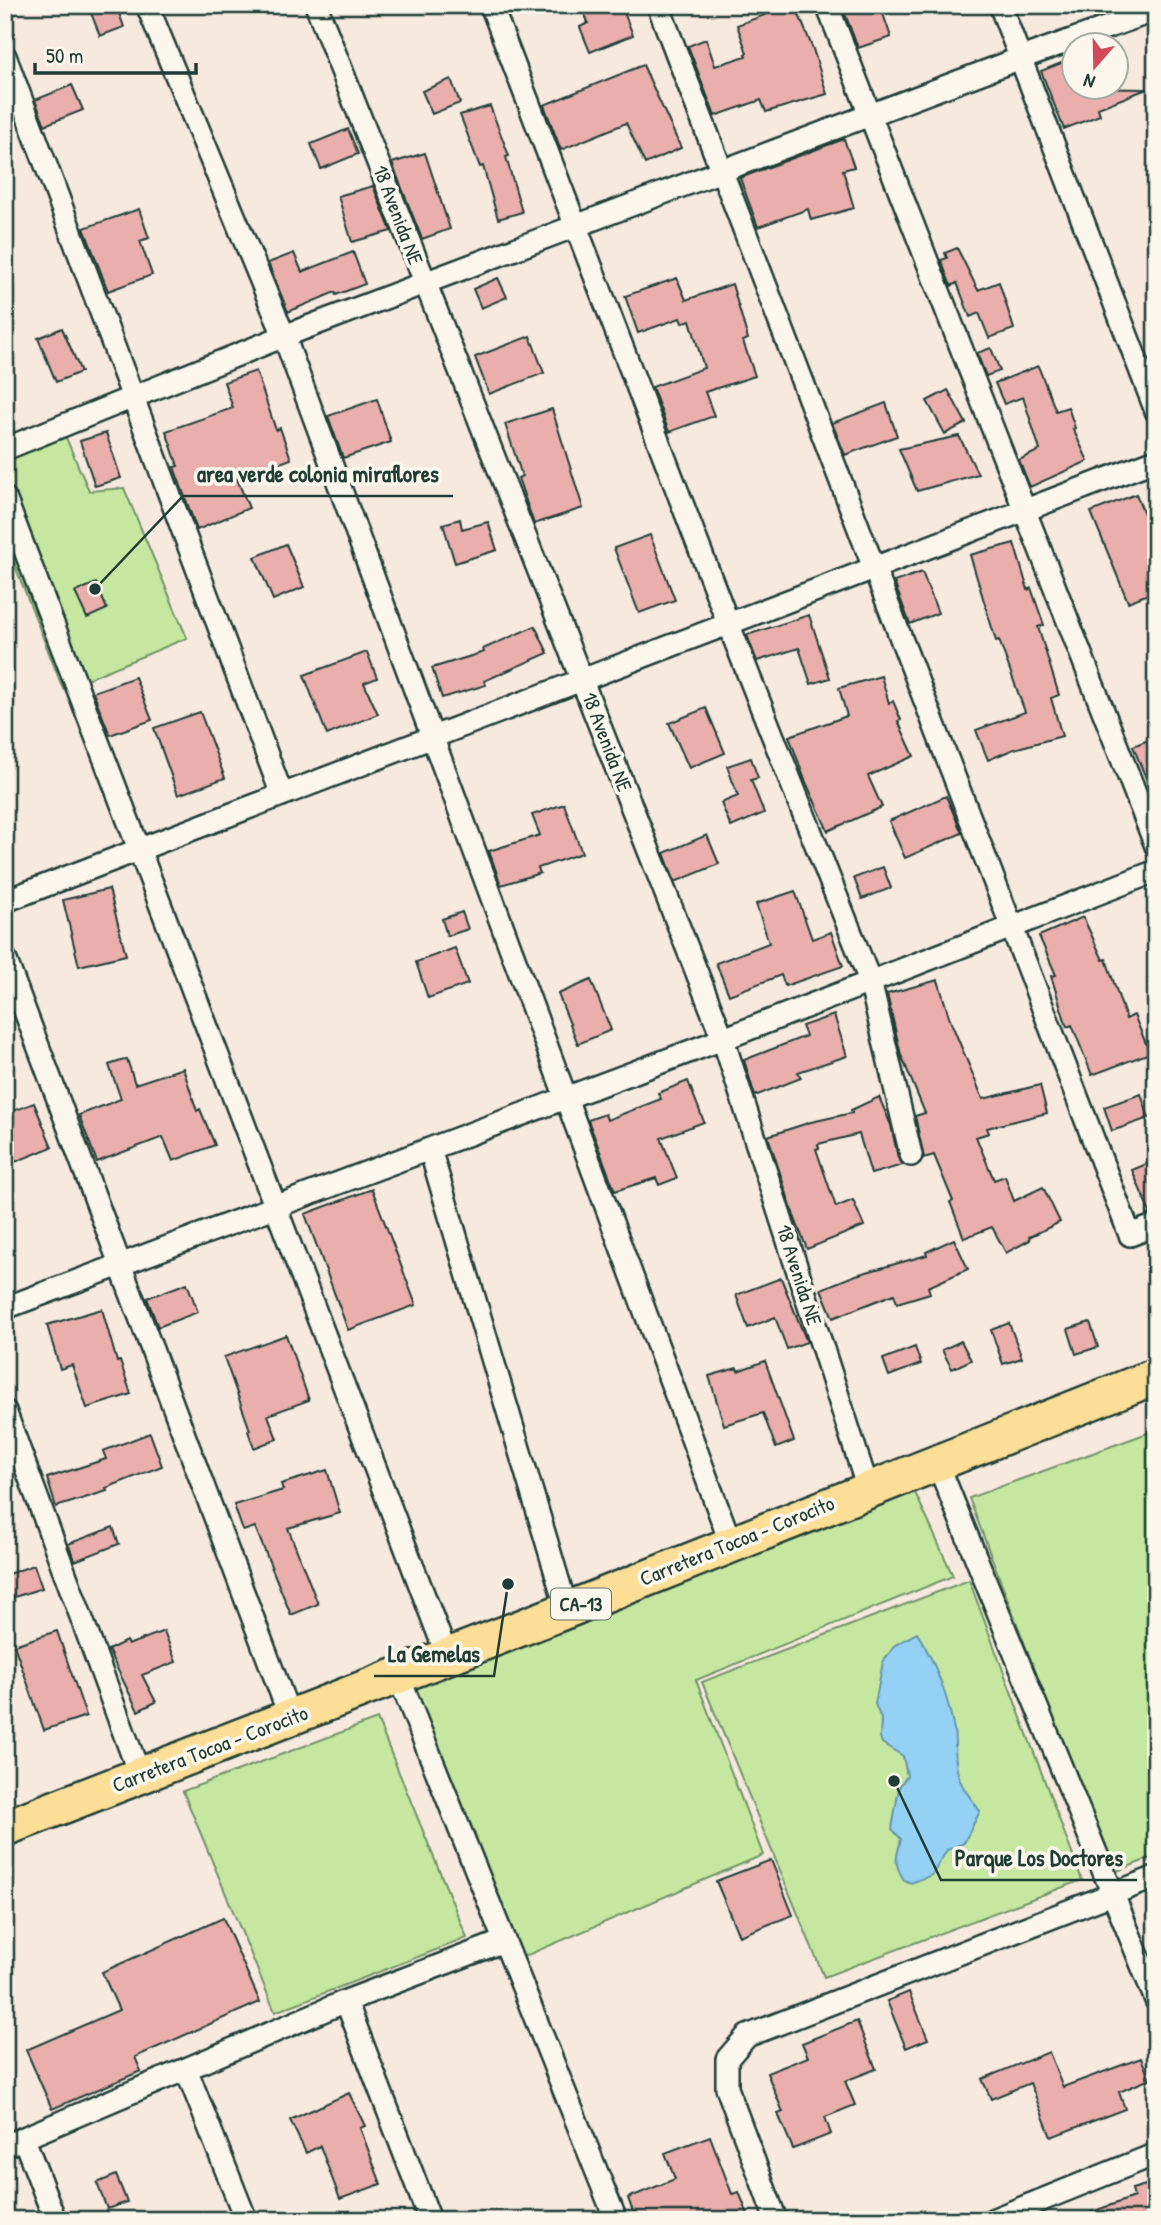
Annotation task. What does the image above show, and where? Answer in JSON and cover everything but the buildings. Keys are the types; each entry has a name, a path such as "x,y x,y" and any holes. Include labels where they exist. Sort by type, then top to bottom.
{"main road":[{"name":"Carretera Tocoa - Corocito","path":"5,1828 566,1610 1156,1376"}],"street":[{"path":"147,5 284,336 731,1544"},
{"name":"18 Avenida NE","path":"316,5 723,1039 868,1489"},
{"path":"491,5 574,227 870,981 911,1155"},
{"path":"658,5 1130,1235 1156,1225"},
{"path":"827,5 1156,846"},
{"path":"1000,5 1156,411"},
{"path":"5,449 284,336 1156,9"},
{"path":"5,56 282,794"},
{"path":"5,901 1156,460"},
{"path":"5,498 447,1656"},
{"path":"5,1308 723,1039 1156,872"},
{"path":"5,958 290,1717"},
{"path":"430,1149 566,1610"},
{"path":"5,1412 140,1776"},
{"path":"937,1462 1156,2000"},
{"path":"398,1675 616,2220"},
{"path":"776,2220 727,2088 727,2059 747,2036 1156,1877"},
{"path":"55,2220 15,2143 346,2001 504,1941"},
{"path":"346,2001 430,2220"},
{"path":"186,2069 246,2220"},
{"path":"992,2220 1156,2154"}],"green space":[{"path":"57,417 89,491 124,488 187,638 63,689 5,540 5,440"},
{"path":"1156,1430 1156,1856 1112,1873 969,1498"},
{"path":"903,1466 953,1576 696,1680 763,1855 523,1957 403,1665"},
{"path":"969,1580 1082,1880 824,1977 702,1682"},
{"path":"377,1719 467,1938 275,2012 183,1791"}],"water":[{"path":"917,1633 935,1667 948,1705 954,1730 959,1779 980,1811 964,1843 947,1850 932,1875 911,1883 904,1880 898,1869 897,1856 901,1839 892,1829 899,1787 907,1776 903,1756 882,1743 881,1719 875,1704 883,1662 895,1645"}],"place":[{"name":"area verde colonia miraflores","path":"95,589"},
{"name":"La Gemelas","path":"508,1584"},
{"name":"Parque Los Doctores","path":"894,1781"}]}
